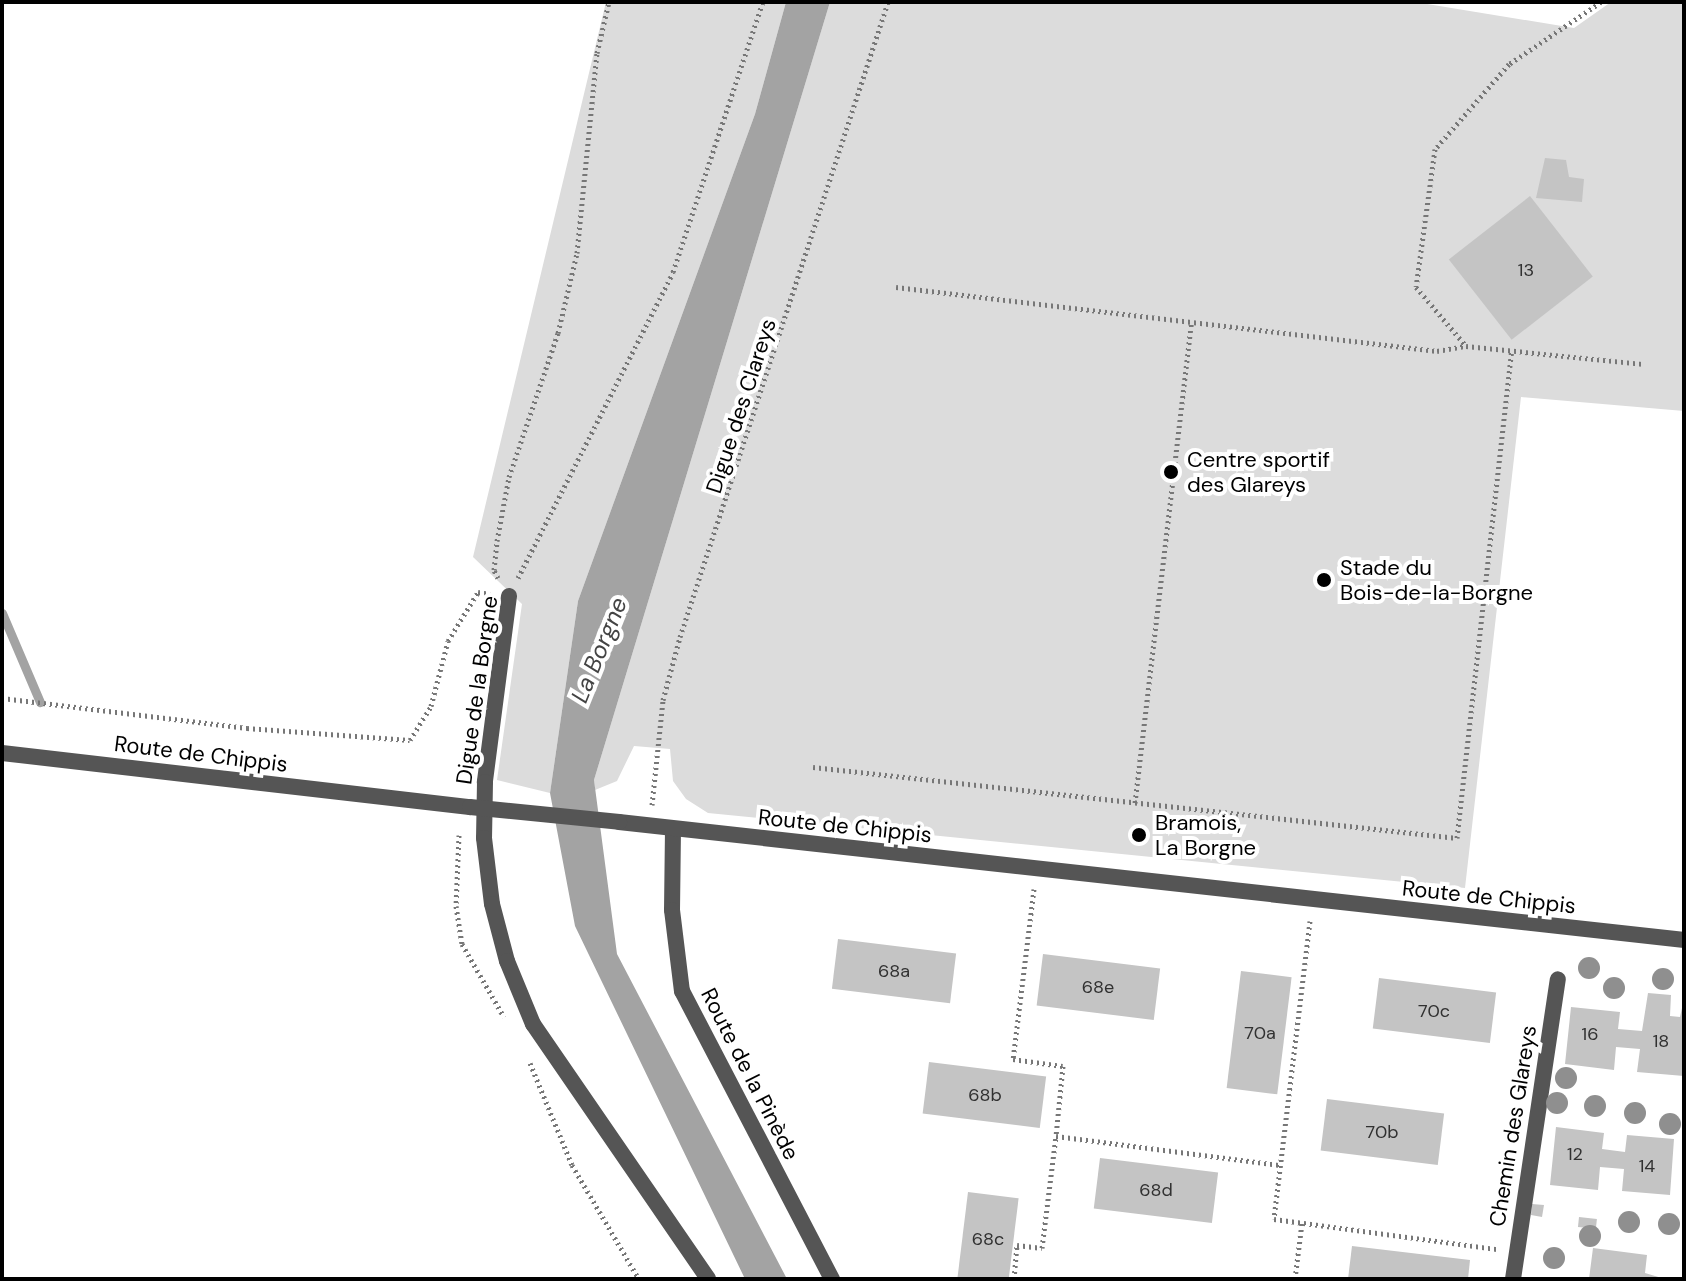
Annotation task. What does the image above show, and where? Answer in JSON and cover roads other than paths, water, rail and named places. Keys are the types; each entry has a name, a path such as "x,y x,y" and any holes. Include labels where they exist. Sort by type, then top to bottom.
{"street":[{"name":"Digue de la Borgne","path":"509,596 485,782 484,838 492,904 507,961 533,1024 708,1279"},
{"name":"Route de Chippis","path":"2,753 1684,940"},
{"name":"Route de la Pinède","path":"673,829 672,910 682,991 832,1279"},
{"name":"Chemin des Glareys","path":"1513,1279 1558,979"}],"water":[{"name":"La Borgne","path":"786,2 830,2 594,780 617,954 787,1279 745,1279 575,926 550,793 578,601 755,114"}],"waterway":[{"path":"2,613 40,702"}],"place":[{"name":"Centre sportif des Glareys","path":"1171,472"},
{"name":"Stade du Bois-de-la-Borgne","path":"1324,580"},
{"name":"Bramois, La Borgne","path":"1139,835"}]}
